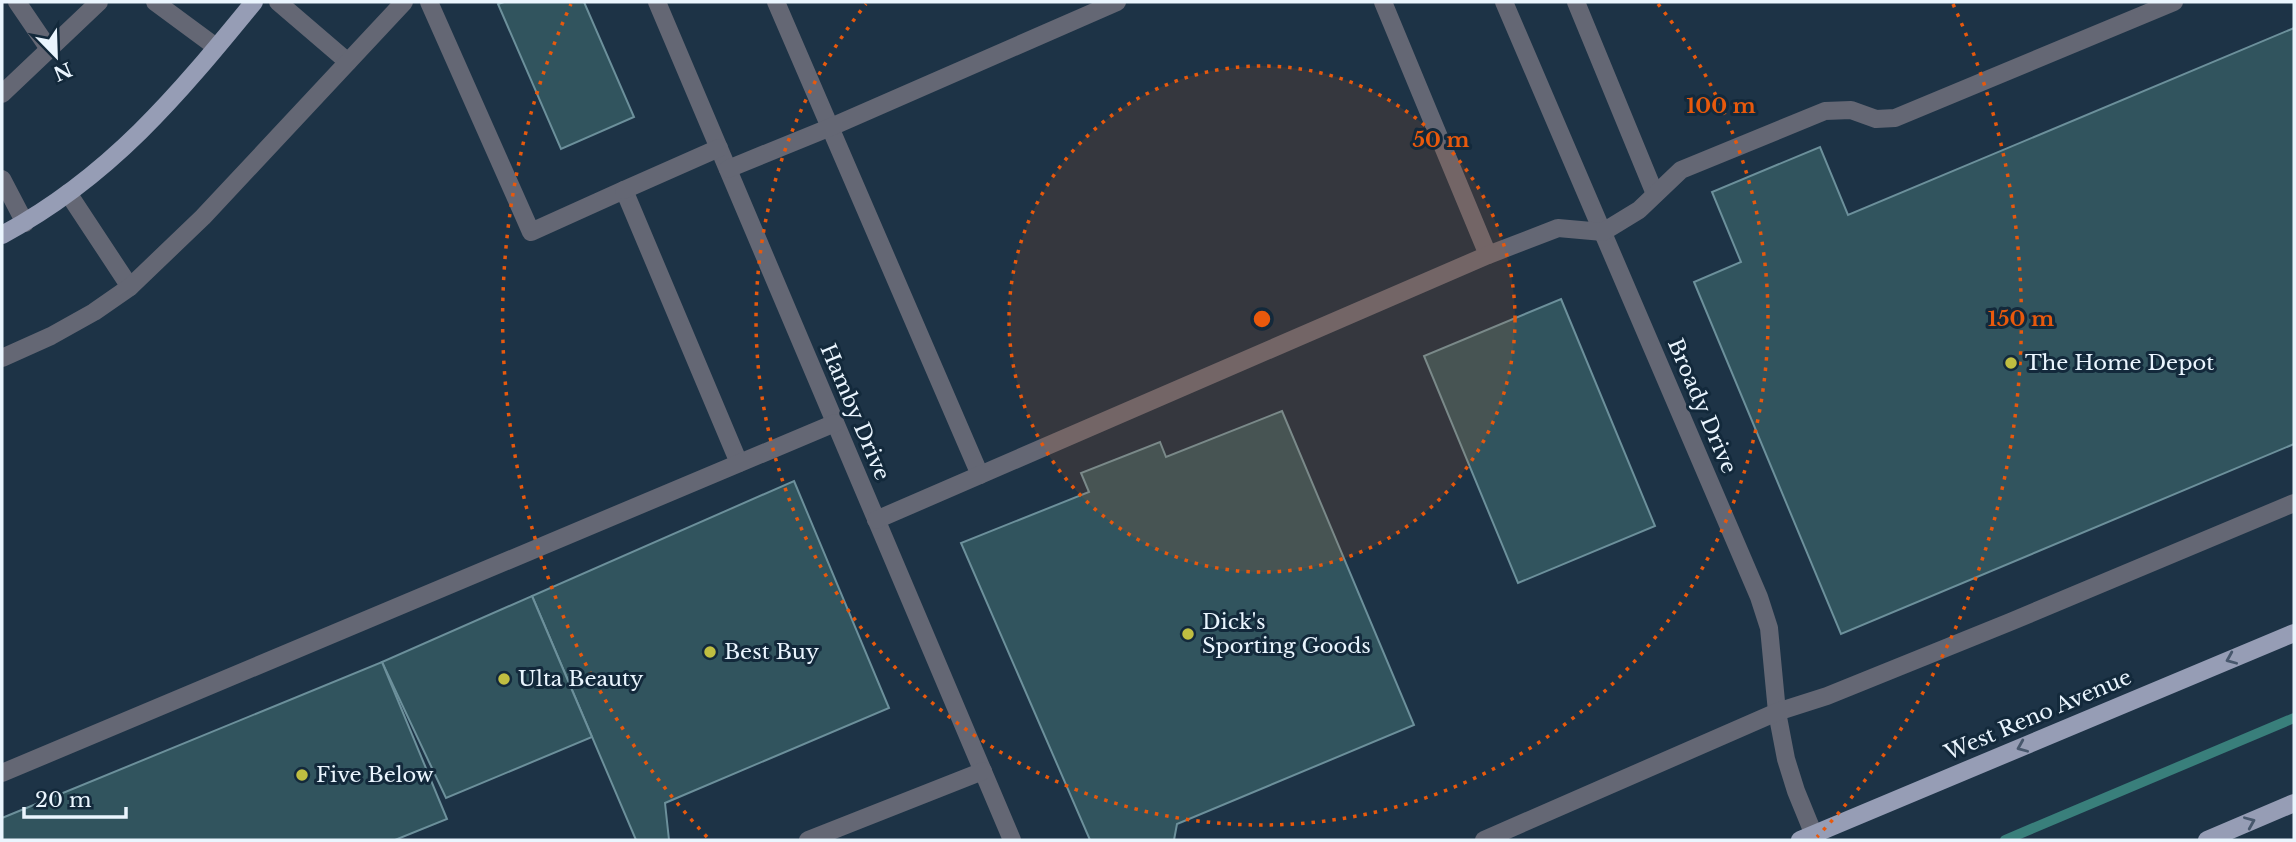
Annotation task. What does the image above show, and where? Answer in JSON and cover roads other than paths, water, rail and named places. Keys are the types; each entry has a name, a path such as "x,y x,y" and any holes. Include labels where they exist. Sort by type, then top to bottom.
{"main road":[{"path":"2,235 25,223 92,176 136,138 179,93 254,2"},
{"name":"West Reno Avenue","path":"1810,838 2294,633"},
{"path":"2207,840 2294,803"}],"street":[{"path":"17,2 49,49"},
{"path":"2,94 99,2"},
{"path":"155,2 216,47"},
{"path":"278,2 348,62"},
{"path":"2,358 51,336 94,312 130,287 203,217 404,2"},
{"path":"429,2 531,232 719,148"},
{"name":"Hamby Drive","path":"657,2 1012,840"},
{"path":"776,2 980,475"},
{"path":"727,169 831,127 1081,9 1117,2"},
{"path":"1383,2 1489,255"},
{"name":"Broady Drive","path":"1504,2 1759,597 1769,628 1777,712 1786,759 1810,838"},
{"path":"1576,2 1655,194"},
{"path":"876,520 1489,255 1558,228 1603,232 1639,209 1681,170 1825,111 1851,110 1875,119 1895,118 2174,2"},
{"path":"2,179 25,223"},
{"path":"624,190 739,463"},
{"path":"68,193 130,287"},
{"path":"2,773 835,423"},
{"path":"1484,840 1777,712 1827,696 2294,503"},
{"path":"808,840 983,771"}],"waterway":[{"path":"2005,840 2294,718"}],"place":[{"name":"The Home Depot","path":"2011,363"},
{"name":"Dick's Sporting Goods","path":"1188,634"},
{"name":"Best Buy","path":"710,652"},
{"name":"Ulta Beauty","path":"504,679"},
{"name":"Five Below","path":"302,775"}]}
